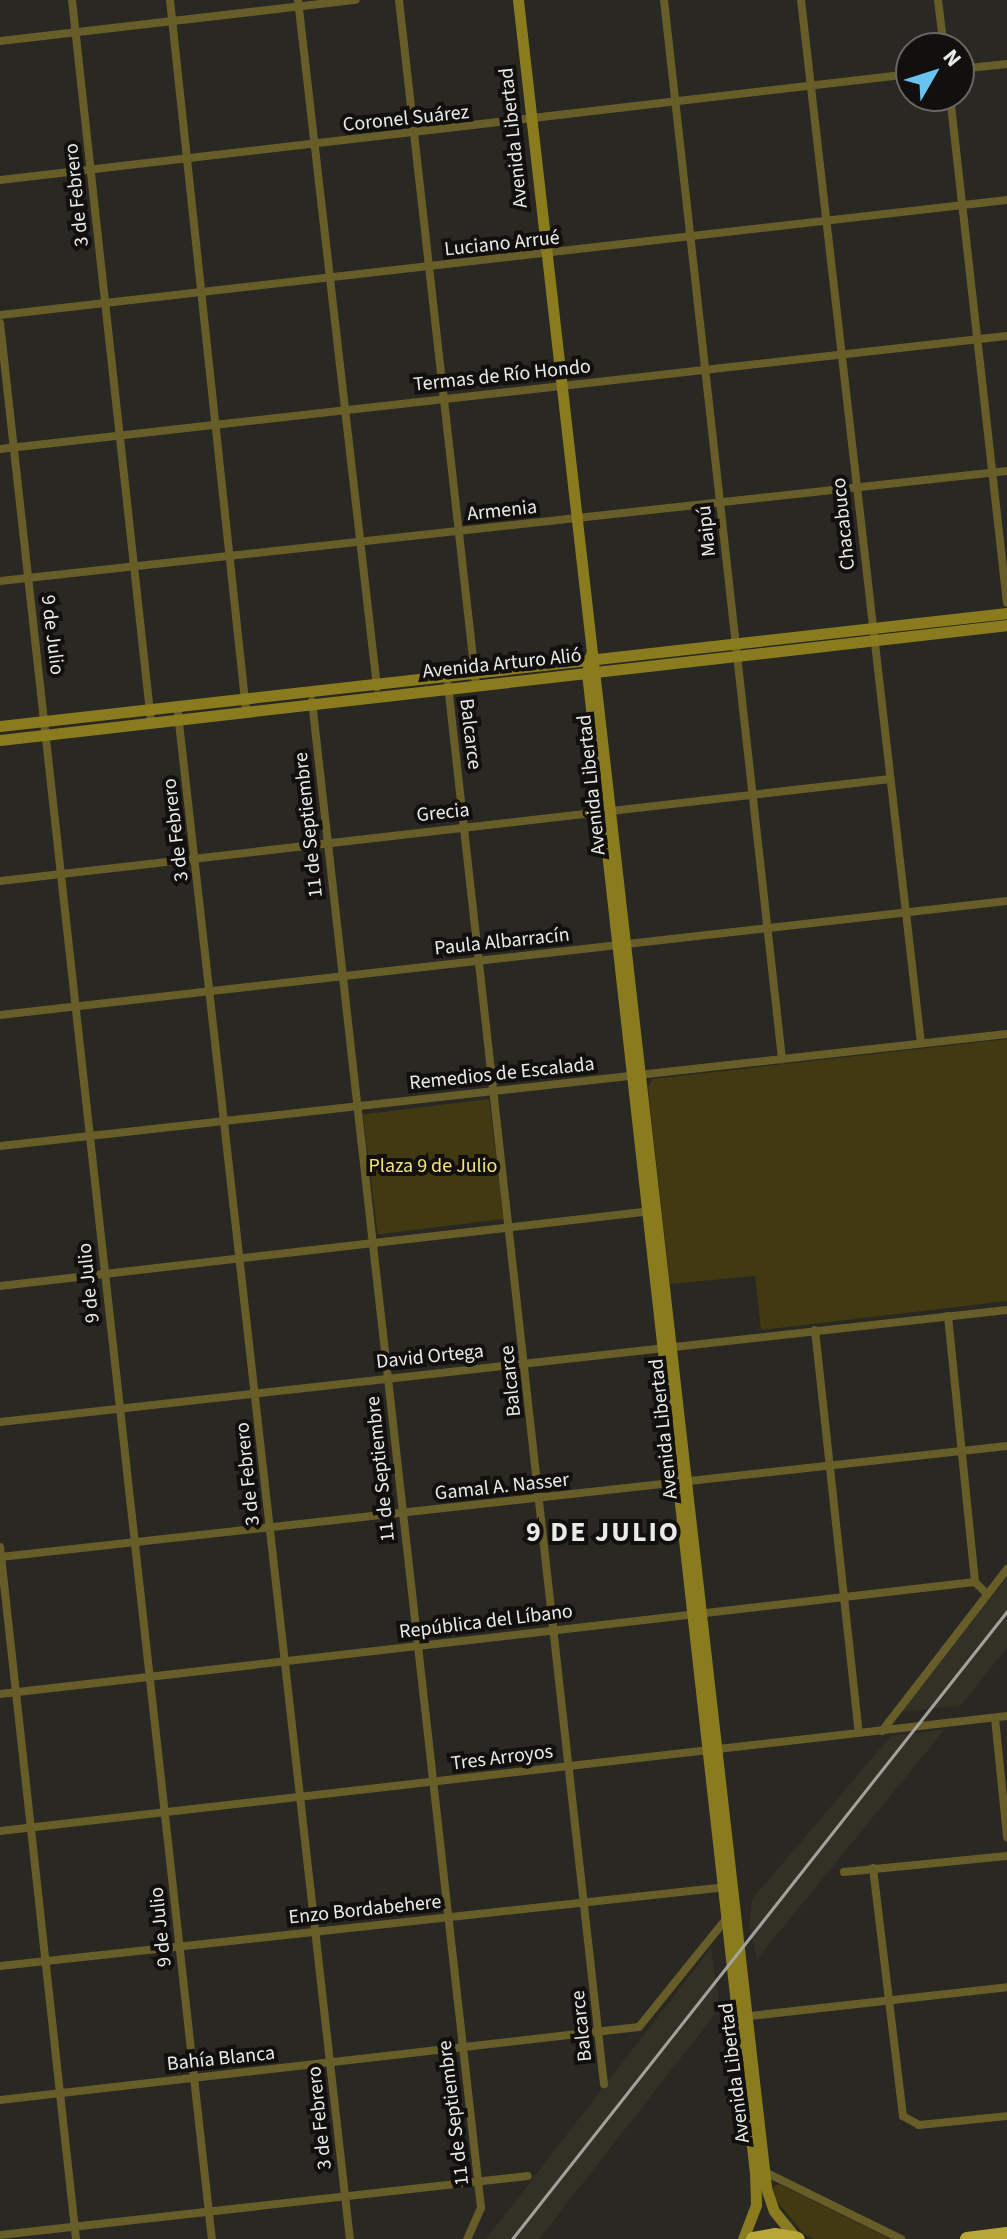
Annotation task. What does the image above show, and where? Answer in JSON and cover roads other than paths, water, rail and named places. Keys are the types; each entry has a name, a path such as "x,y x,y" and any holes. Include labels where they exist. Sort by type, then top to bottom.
{"highway":[{"path":"967,2239 1007,2234"},
{"path":"753,2239 798,2239"}],"main road":[{"name":"Avenida Libertad","path":"518,0 741,2016 757,2196 743,2239"},
{"name":"Avenida Arturo Alió","path":"872,635 1007,613"},
{"name":"Avenida Arturo Alió","path":"0,740 151,721 178,712 311,696 872,635 1007,625"},
{"name":"Avenida Arturo Alió","path":"0,726 150,708 178,712"},
{"name":"Avenida Libertad","path":"728,1887 727,1918 770,2204 798,2239"}],"street":[{"name":"3 de Febrero","path":"72,0 151,721"},
{"path":"170,0 245,704"},
{"path":"0,41 299,4 356,0"},
{"path":"399,0 475,678"},
{"name":"Maipú","path":"664,0 782,1059"},
{"name":"Chacabuco","path":"801,0 839,355 921,1043"},
{"path":"938,0 942,32"},
{"path":"299,4 377,689"},
{"path":"975,67 1007,64"},
{"name":"Coronel Suárez","path":"0,180 675,105 895,76"},
{"path":"952,112 1007,603"},
{"name":"Luciano Arrué","path":"0,315 545,256 826,218 1007,200"},
{"name":"9 de Julio","path":"0,323 46,720 44,735 58,874 212,2239"},
{"name":"Termas de Río Hondo","path":"0,449 1007,336"},
{"name":"Armenia","path":"0,581 1007,471"},
{"name":"Balcarce","path":"447,682 466,826 604,2084"},
{"name":"11 de Septiembre","path":"311,696 401,1514 479,2181 480,2215 467,2239"},
{"name":"3 de Febrero","path":"178,712 350,2239"},
{"name":"Grecia","path":"0,881 607,808 890,779"},
{"name":"Paula Albarracín","path":"0,1015 1007,901"},
{"name":"Remedios de Escalada","path":"0,1146 1007,1034"},
{"path":"0,1286 652,1211"},
{"name":"David Ortega","path":"0,1422 1007,1310"},
{"path":"948,1316 975,1582 987,1594"},
{"path":"815,1330 859,1733"},
{"name":"Gamal A. Nasser","path":"0,1554 134,1543 1007,1446"},
{"path":"0,1554 76,2239"},
{"path":"882,1731 1007,1569"},
{"name":"República del Líbano","path":"0,1694 975,1582"},
{"name":"Tres Arroyos","path":"0,1831 1007,1716"},
{"path":"995,1718 1007,1837"},
{"path":"844,1872 1007,1856"},
{"path":"873,1868 901,2108 907,2121 929,2125 1007,2116"},
{"name":"Enzo Bordabehere","path":"0,1966 728,1887"},
{"name":"Bahía Blanca","path":"0,2100 598,2033 647,2023 727,1918"},
{"path":"741,2016 1007,1987"},
{"path":"765,2172 901,2239"},
{"path":"0,2235 528,2176"}],"railway":[{"path":"512,2239 1007,1611"}],"district":[{"name":"9 DE JULIO","path":"603,1532"}],"park label":[{"name":"Plaza 9 de Julio","path":"433,1166"}]}
